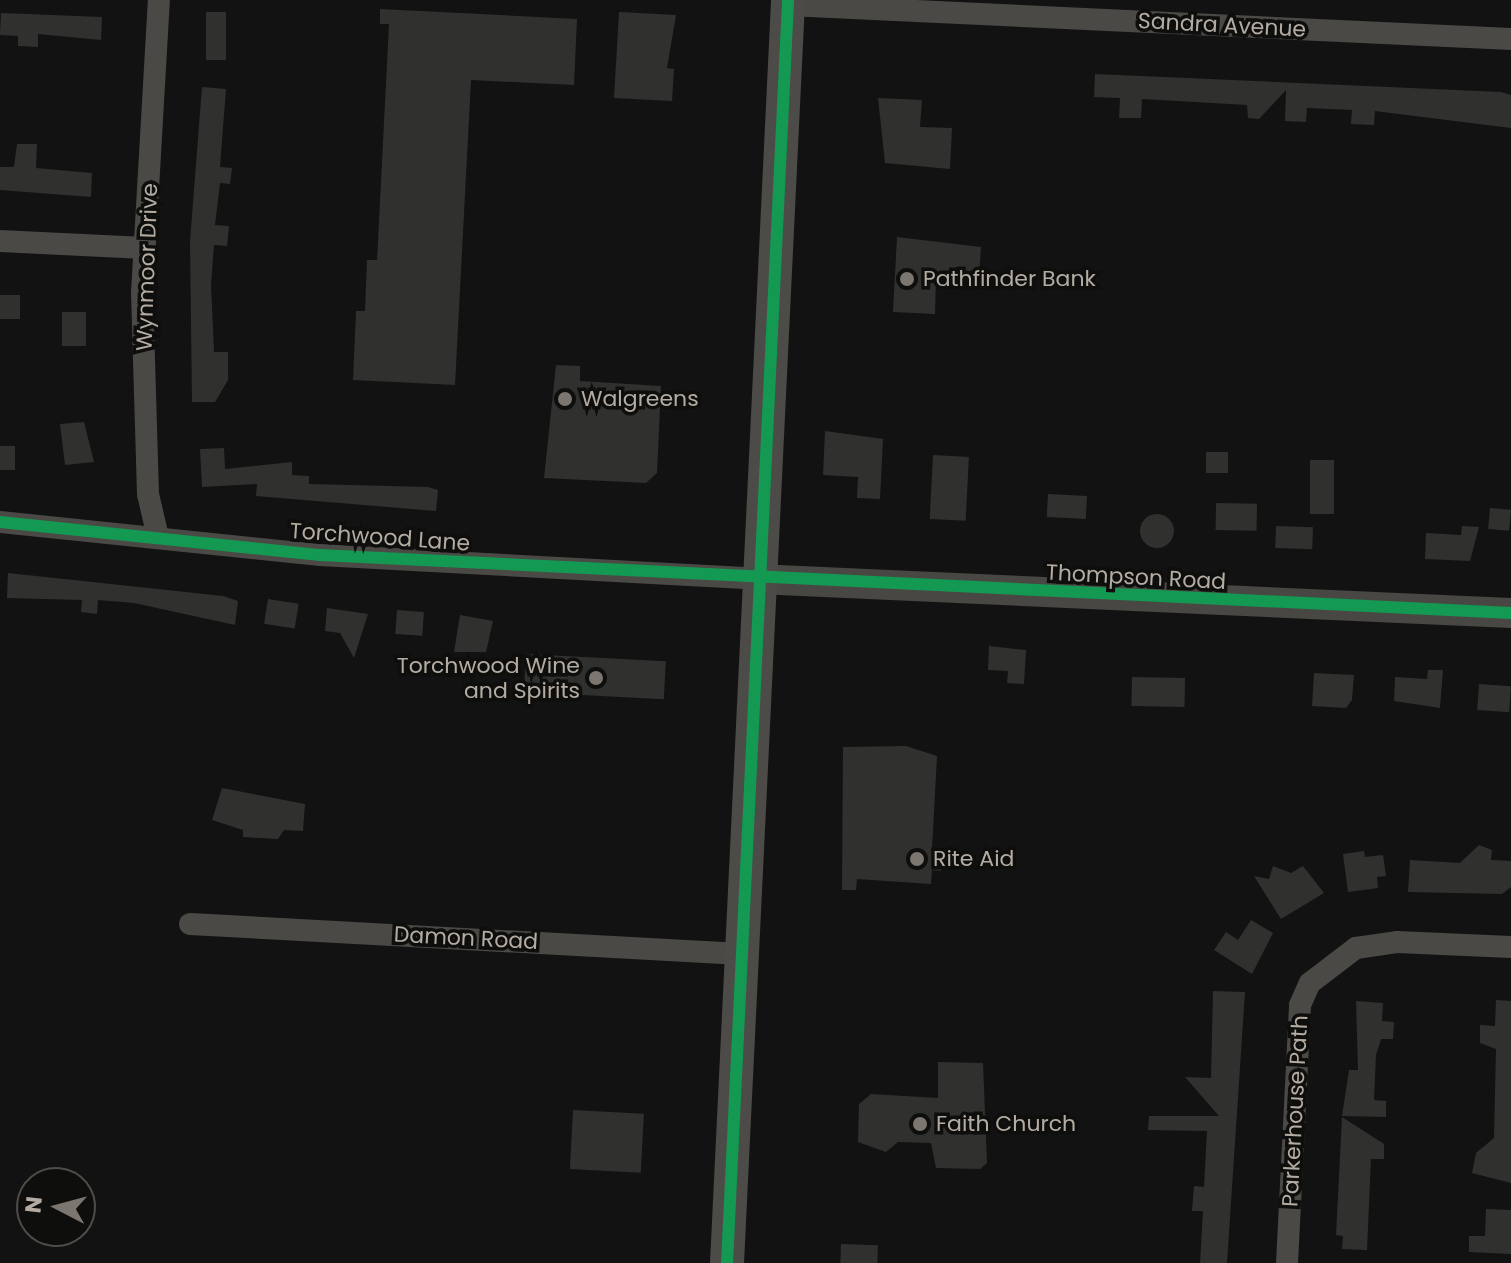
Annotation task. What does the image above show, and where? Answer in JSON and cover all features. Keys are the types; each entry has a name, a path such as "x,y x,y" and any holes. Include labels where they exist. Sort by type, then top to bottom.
{"main road":[{"path":"727,1263 788,2"}],"street":[{"name":"Wynmoor Drive","path":"157,533 148,494 145,248 159,0"},
{"name":"Sandra Avenue","path":"788,2 1511,39"},
{"path":"0,241 145,248"},
{"name":"Torchwood Lane","path":"0,522 157,533 320,555 758,579"},
{"name":"Thompson Road","path":"758,579 1511,613"},
{"name":"Damon Road","path":"190,924 741,954"},
{"name":"Parkerhouse Path","path":"1287,1263 1300,1005 1310,983 1356,948 1397,942 1511,947"}],"building":[{"path":"380,9 577,19 574,85 471,80 455,385 353,380 356,311 365,311 367,260 377,260 389,24 380,24"},
{"path":"206,12 226,12 226,60 206,60"},
{"path":"619,12 676,15 667,68 674,69 672,101 614,98"},
{"path":"1,13 102,17 101,40 38,34 38,47 18,46 18,36 0,35"},
{"path":"1095,74 1501,92 1511,95 1511,128 1375,111 1374,125 1351,124 1352,110 1307,108 1306,122 1285,121 1286,90 1259,119 1248,118 1247,105 1142,99 1141,118 1119,118 1120,98 1094,97"},
{"path":"202,87 226,89 220,167 232,168 230,184 220,183 215,225 229,226 227,246 214,245 211,285 214,352 228,352 228,380 215,402 192,402 190,241"},
{"path":"878,98 922,100 920,127 952,128 950,169 885,163"},
{"path":"17,144 37,144 36,168 92,173 91,197 0,190 0,167 14,167"},
{"path":"897,237 981,247 979,278 936,277 935,314 893,312"},
{"path":"0,295 20,295 20,319 0,319"},
{"path":"62,312 86,312 86,346 62,346"},
{"name":"Walgreens","path":"556,365 580,366 580,381 661,386 657,473 646,483 544,478"},
{"path":"84,422 94,462 65,465 60,424"},
{"path":"825,431 883,439 880,499 857,498 858,477 823,475"},
{"path":"0,446 15,446 15,470 0,470"},
{"path":"224,448 225,469 292,462 292,475 309,476 309,484 428,487 438,490 436,511 256,496 257,484 202,487 200,449"},
{"path":"1206,452 1228,452 1228,473 1206,473"},
{"path":"933,455 969,457 966,521 930,519"},
{"path":"1310,460 1334,460 1334,514 1310,514"},
{"path":"1048,494 1087,496 1086,519 1047,517"},
{"path":"1216,503 1257,504 1257,531 1216,530"},
{"path":"1490,508 1511,510 1509,531 1488,529"},
{"path":"1157,514 1169,519 1174,531 1169,543 1157,548 1145,543 1140,531 1145,519"},
{"path":"1276,526 1313,527 1312,549 1275,548"},
{"path":"1462,526 1479,527 1470,561 1425,559 1426,533 1461,535"},
{"path":"8,573 223,596 238,601 235,625 134,603 98,600 97,614 81,612 82,600 7,598"},
{"path":"268,599 299,604 295,629 264,624"},
{"path":"327,608 368,614 354,658 340,633 325,631"},
{"path":"397,610 424,612 422,636 395,634"},
{"path":"460,615 493,621 486,652 454,652"},
{"path":"989,646 1026,650 1024,684 1007,683 1008,671 988,670"},
{"path":"526,654 666,661 664,699 524,692"},
{"path":"1428,670 1443,670 1440,708 1394,701 1395,677 1427,679"},
{"path":"1314,673 1354,675 1352,700 1346,708 1312,706"},
{"path":"1132,677 1185,678 1184,707 1131,706"},
{"path":"1479,684 1511,686 1509,712 1477,710"},
{"name":"Rite Aid","path":"906,746 937,756 932,849 943,849 941,871 932,870 931,884 857,879 856,890 842,890 843,747"},
{"path":"222,788 305,804 303,831 284,830 278,839 243,837 243,830 212,820"},
{"path":"1479,845 1492,850 1491,860 1511,861 1511,887 1502,894 1408,892 1410,860 1460,863"},
{"path":"1364,851 1365,857 1383,855 1386,876 1377,877 1378,888 1348,892 1343,854"},
{"path":"1273,866 1291,873 1303,866 1324,893 1281,919 1254,876 1269,879"},
{"path":"1251,920 1273,933 1252,974 1214,950 1226,932 1238,940"},
{"path":"1213,991 1245,992 1227,1263 1200,1263 1203,1211 1192,1211 1194,1186 1204,1187 1207,1131 1148,1130 1149,1116 1219,1116 1185,1077 1211,1078"},
{"path":"1496,1000 1511,1001 1511,1183 1472,1173 1476,1153 1494,1138 1496,1049 1480,1043 1480,1025 1495,1026"},
{"path":"1356,1001 1383,1003 1382,1021 1394,1022 1393,1039 1381,1039 1376,1055 1374,1100 1386,1101 1386,1117 1342,1116 1349,1070 1358,1070"},
{"path":"938,1062 983,1063 987,1163 980,1169 936,1168 931,1143 898,1142 886,1152 858,1142 859,1104 871,1094 938,1098"},
{"path":"573,1110 644,1114 641,1173 570,1169"},
{"path":"1342,1117 1384,1144 1384,1159 1371,1159 1367,1250 1342,1249 1343,1236 1336,1235"},
{"path":"1486,1209 1511,1210 1511,1254 1469,1252 1469,1236 1485,1236"},
{"path":"841,1244 878,1245 877,1263 840,1263"}],"cycle path":[{"path":"727,1263 788,0"},
{"path":"0,522 320,555 1511,613"}],"place":[{"name":"Pathfinder Bank","path":"907,279"},
{"name":"Walgreens","path":"565,399"},
{"name":"Torchwood Wine and Spirits","path":"596,678"},
{"name":"Rite Aid","path":"917,859"},
{"name":"Faith Church","path":"920,1124"}]}
